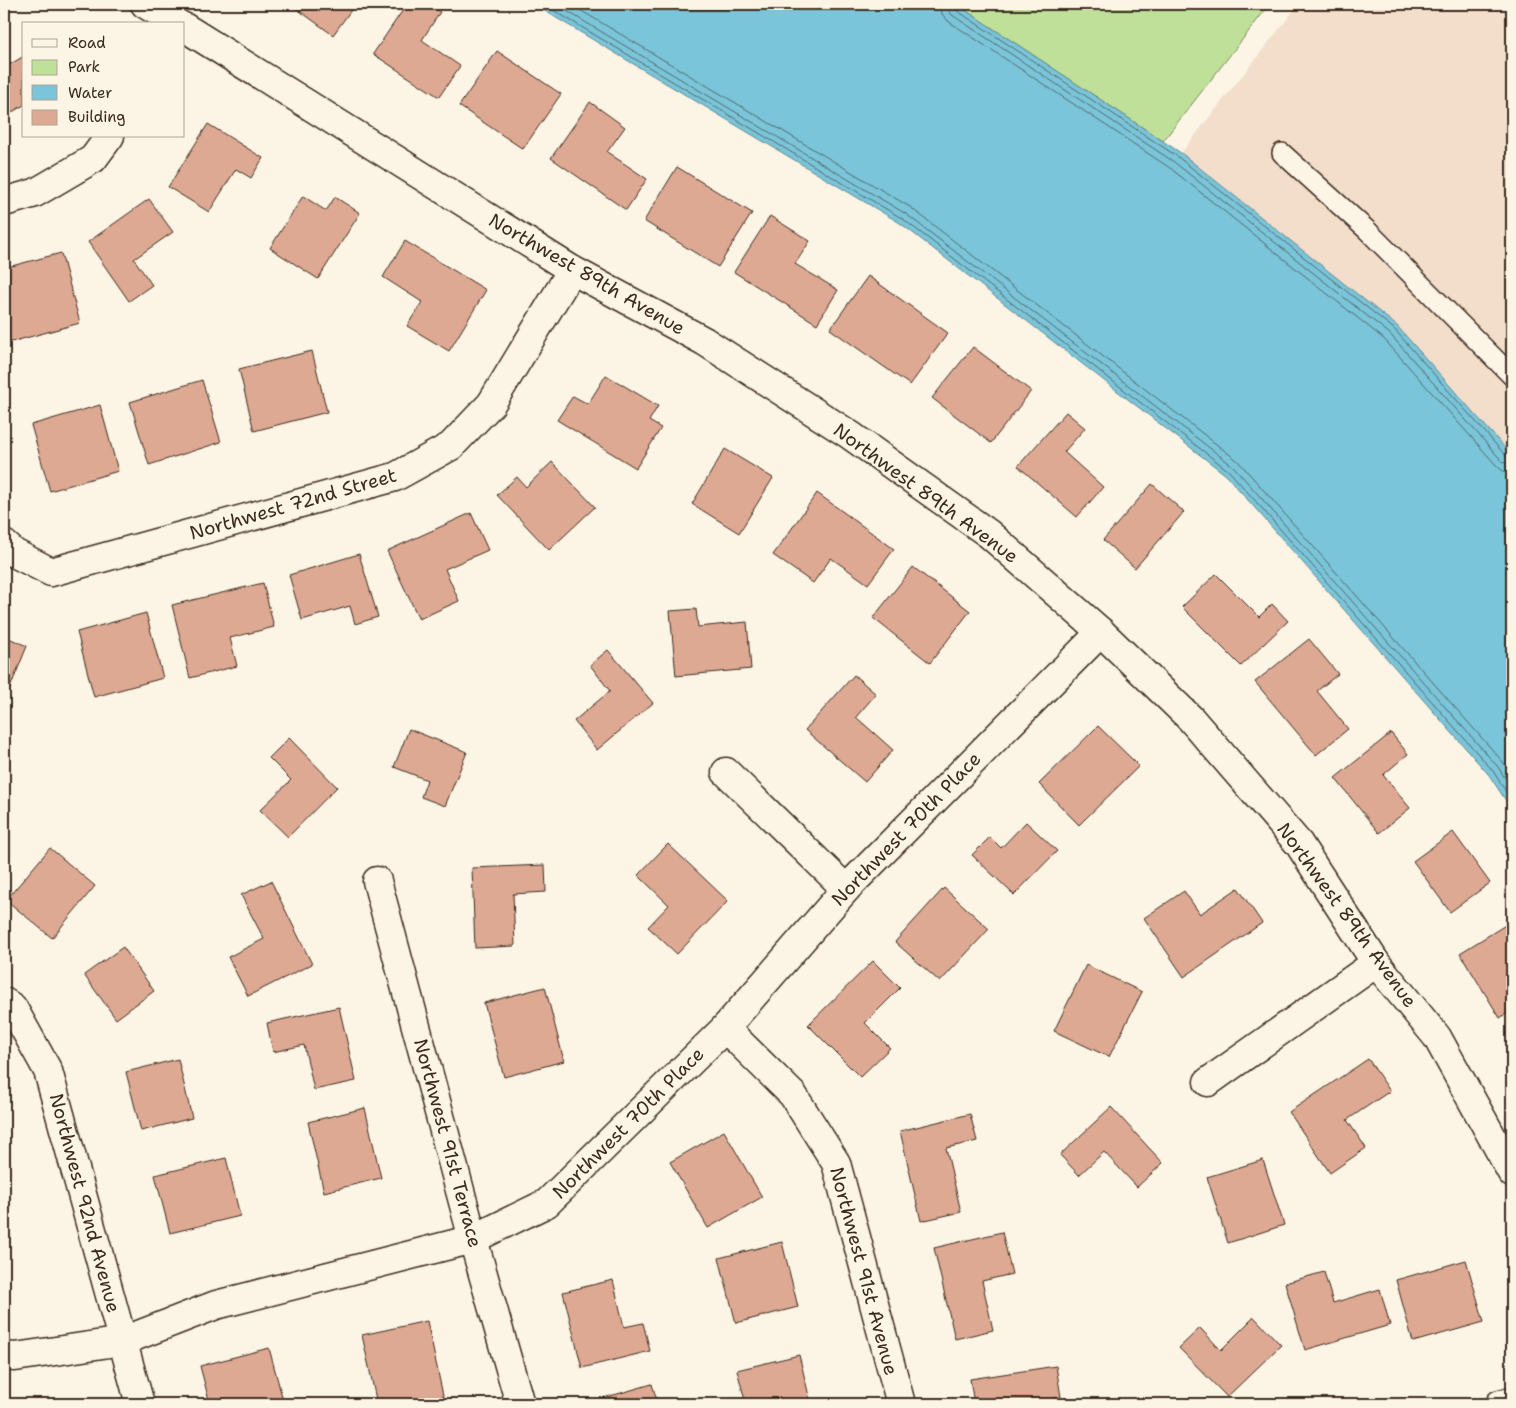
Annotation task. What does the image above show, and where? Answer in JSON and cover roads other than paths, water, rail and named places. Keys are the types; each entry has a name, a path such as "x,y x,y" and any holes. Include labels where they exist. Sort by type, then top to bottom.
{"street":[{"name":"Northwest 89th Avenue","path":"145,4 171,22"},
{"name":"Northwest 89th Avenue","path":"185,32 572,270 704,341 850,436 989,534 1101,632 1191,719 1299,844 1376,963 1437,1037 1512,1173"},
{"path":"4,202 35,193 93,159 109,138"},
{"name":"Northwest 72nd Street","path":"9,548 51,572 395,477 451,446 491,404 572,270"},
{"name":"Northwest 70th Place","path":"4,1356 15,1357 123,1341 216,1305 473,1239 547,1203 725,1028 846,889 1101,632"},
{"path":"726,772 846,889"},
{"name":"Northwest 91st Terrace","path":"378,881 473,1239 520,1404"},
{"path":"1208,1082 1376,963"},
{"name":"Northwest 92nd Avenue","path":"8,1005 48,1071 140,1404"},
{"name":"Northwest 91st Avenue","path":"725,1028 794,1095 836,1163 901,1404"},
{"path":"1500,1404 1512,1401"}],"lane":[{"path":"1282,152 1367,230 1512,376"}],"water":[{"path":"533,4 956,4 1181,153 1397,326 1512,456 1512,810 1489,775 1226,475 900,223"}]}
